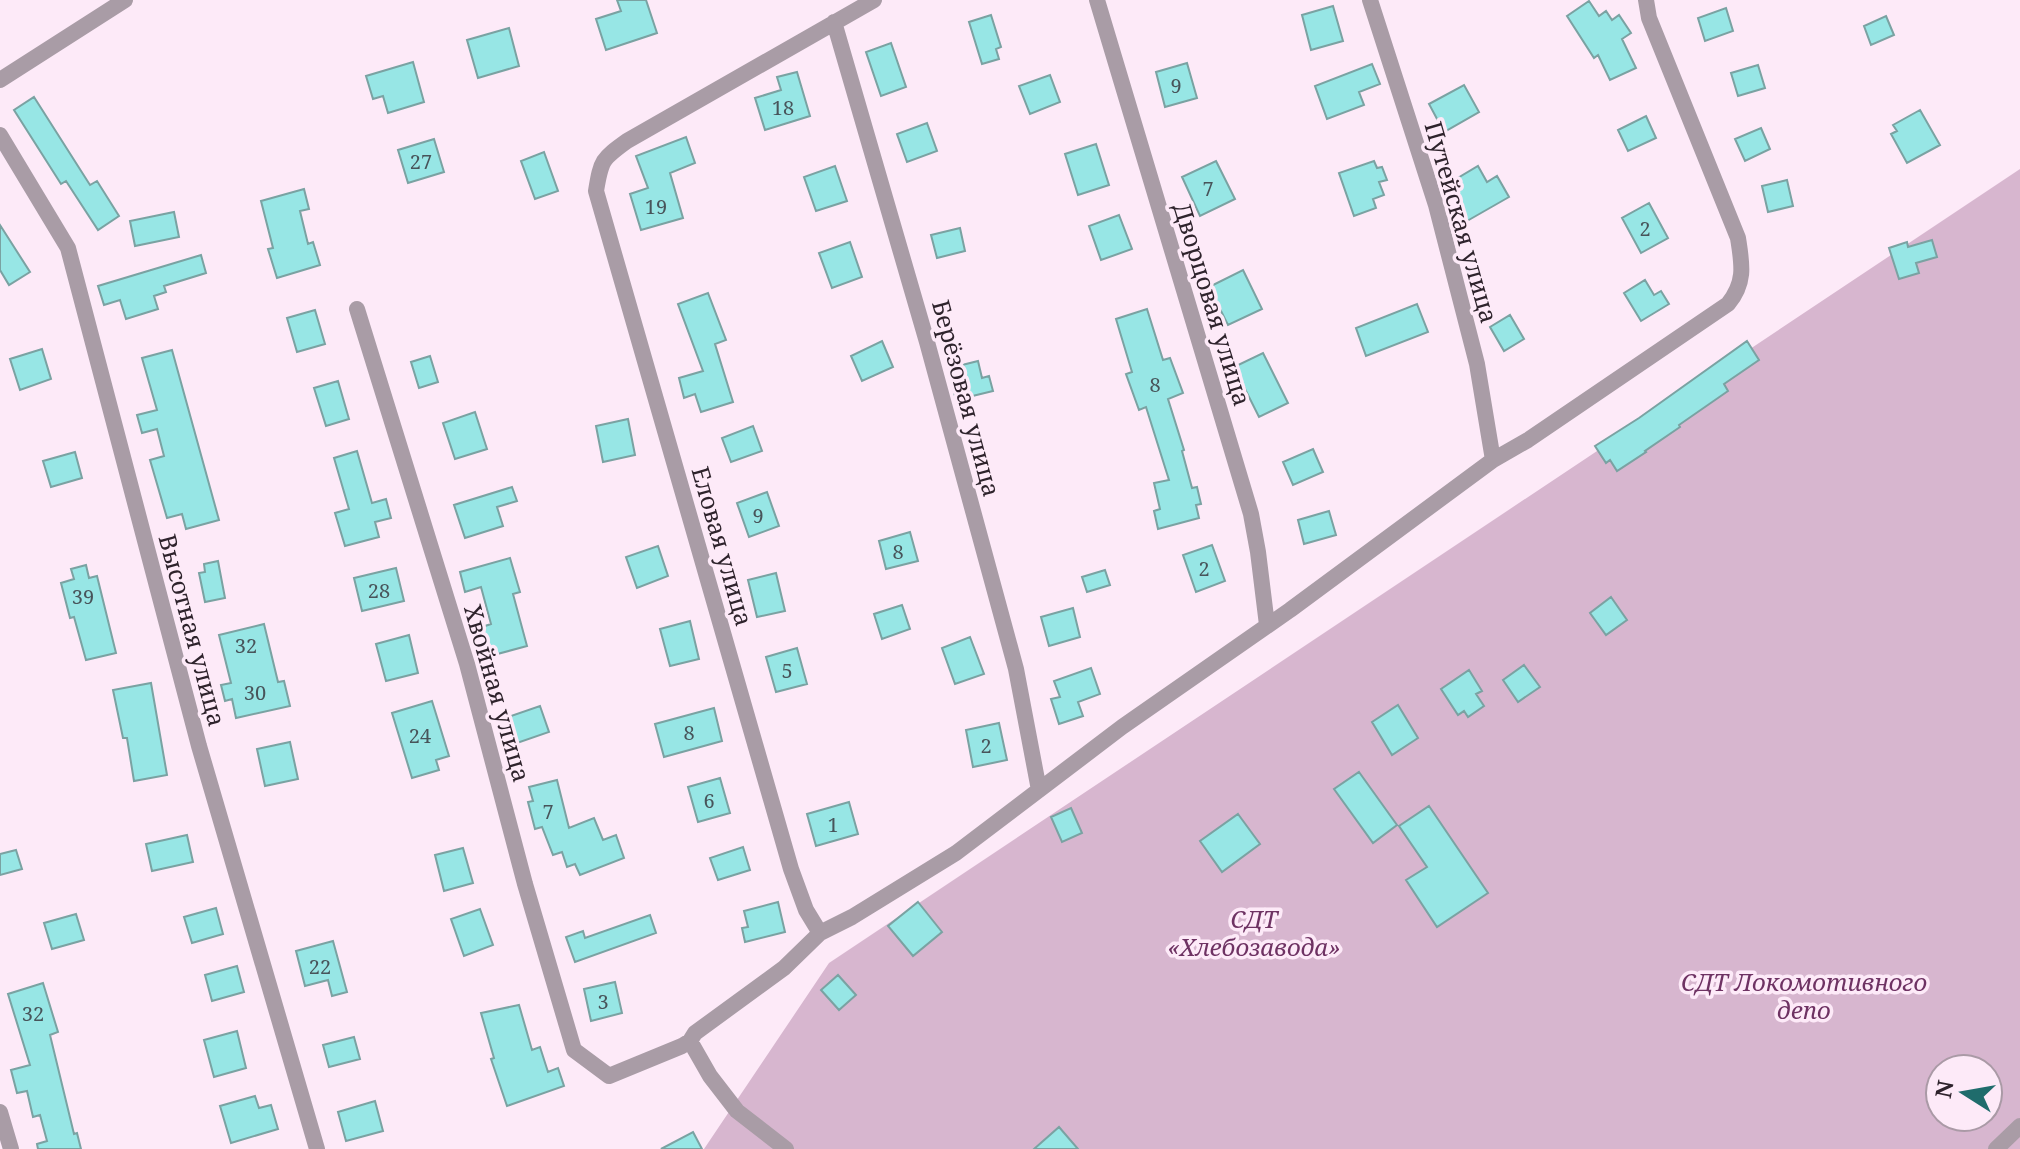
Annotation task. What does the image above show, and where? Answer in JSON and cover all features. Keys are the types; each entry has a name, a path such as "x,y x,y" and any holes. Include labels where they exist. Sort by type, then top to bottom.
{"street":[{"path":"0,80 125,0"},
{"path":"834,22 874,0"},
{"name":"Дворцовая улица","path":"1097,0 1251,514 1267,625"},
{"name":"Путейская улица","path":"1370,0 1436,205 1477,364 1493,460"},
{"path":"786,1149 737,1111 710,1076 690,1041 695,1033 784,968 820,933 852,917 956,853 1122,727 1493,460 1528,440 1728,304 1737,293 1742,268 1738,238 1649,18 1646,0"},
{"name":"Еловая улица","path":"820,933 806,910 791,869 596,191 600,167 606,156 627,141 834,22"},
{"name":"Берёзовая улица","path":"834,22 927,342 1016,669 1039,790"},
{"name":"Высотная улица","path":"0,135 68,248 199,746 317,1149"},
{"name":"Хвойная улица","path":"357,309 467,664 525,884 574,1050 609,1076 690,1041"},
{"path":"0,1112 11,1149"},
{"path":"1996,1149 2020,1126"}],"green space":[{"name":"СДТ «Хлебозавода»","path":"2020,169 2020,1149 704,1149 829,963"}],"building":[{"path":"617,0 646,0 657,33 606,50 596,19 621,11"},
{"path":"1589,1 1599,16 1606,11 1612,20 1619,15 1631,33 1622,39 1636,68 1610,80 1598,55 1594,58 1567,16"},
{"path":"1333,6 1343,41 1311,50 1302,15"},
{"path":"1726,8 1733,31 1705,41 1698,18"},
{"path":"991,15 1001,47 996,49 999,59 982,64 969,22"},
{"path":"1886,16 1894,35 1871,45 1864,26"},
{"path":"509,28 519,66 478,78 467,40"},
{"path":"891,43 906,87 881,96 866,52"},
{"path":"413,62 424,102 388,113 383,96 373,99 366,76"},
{"path":"1187,63 1197,98 1165,107 1156,72"},
{"path":"1372,64 1380,84 1359,92 1364,105 1327,119 1315,86"},
{"path":"1758,65 1765,88 1738,96 1731,73"},
{"path":"797,72 810,116 765,130 755,98 781,90 777,77"},
{"path":"1050,75 1060,102 1030,114 1019,86"},
{"path":"1464,85 1479,112 1444,132 1429,104"},
{"path":"34,97 90,185 97,181 119,216 98,230 66,181 61,184 14,110"},
{"path":"1920,110 1940,145 1907,163 1891,134 1897,131 1893,125"},
{"path":"1646,116 1656,138 1628,151 1618,130"},
{"path":"927,123 937,151 907,162 897,134"},
{"path":"1761,128 1770,149 1745,161 1735,139"},
{"path":"686,137 695,163 670,173 683,218 641,230 630,194 648,188 636,156"},
{"path":"434,139 444,172 408,183 398,150"},
{"path":"1096,144 1109,185 1078,195 1065,154"},
{"path":"544,152 558,191 535,199 521,161"},
{"path":"1216,161 1235,199 1200,216 1182,177"},
{"path":"1374,161 1377,168 1382,167 1387,180 1379,182 1384,195 1373,199 1376,208 1354,216 1339,173"},
{"path":"835,166 847,201 816,211 804,177"},
{"path":"1478,166 1487,182 1497,176 1509,197 1467,221 1446,185"},
{"path":"1787,180 1793,206 1768,212 1762,186"},
{"path":"304,189 309,209 300,211 308,244 313,242 320,265 277,278 268,249 273,248 261,201"},
{"path":"1649,203 1668,238 1641,253 1622,218"},
{"path":"174,212 179,237 135,246 130,221"},
{"path":"1119,215 1132,249 1101,260 1089,226"},
{"path":"0,225 30,272 9,285 0,270"},
{"path":"960,228 965,251 937,258 931,235"},
{"path":"1932,240 1937,257 1916,263 1919,273 1899,279 1889,248 1907,242 1908,247"},
{"path":"850,242 862,277 832,288 819,253"},
{"path":"201,255 206,273 164,286 166,292 154,296 158,309 126,319 120,300 104,305 98,286"},
{"path":"1243,270 1262,309 1228,325 1209,287"},
{"path":"1645,280 1654,295 1661,291 1669,304 1641,321 1624,293"},
{"path":"708,293 726,340 715,344 733,402 701,412 695,394 684,398 679,378 703,371 678,304"},
{"path":"1417,304 1428,332 1366,356 1356,328"},
{"path":"1147,309 1163,360 1170,358 1183,393 1168,399 1192,488 1197,487 1201,504 1196,505 1199,518 1158,529 1154,511 1160,509 1154,483 1169,480 1146,407 1139,410 1126,374 1132,372 1116,319"},
{"path":"315,310 325,344 297,352 287,318"},
{"path":"1510,315 1524,339 1504,351 1490,327"},
{"path":"882,341 893,367 862,381 851,356"},
{"path":"1747,341 1759,360 1724,384 1728,391 1617,471 1610,460 1606,463 1595,446"},
{"path":"42,349 51,379 20,390 10,359"},
{"path":"172,350 219,520 186,529 182,514 167,518 150,460 164,456 157,429 142,433 137,415 157,410 142,358"},
{"path":"1263,353 1288,403 1259,417 1234,367"},
{"path":"430,356 438,382 419,388 411,362"},
{"path":"978,361 982,378 989,376 993,391 956,400 953,388 958,383 954,367"},
{"path":"338,381 349,419 326,426 314,388"},
{"path":"475,412 487,449 455,459 443,423"},
{"path":"628,419 635,455 603,462 596,426"},
{"path":"753,426 762,451 731,462 722,438"},
{"path":"1313,449 1323,472 1293,485 1283,462"},
{"path":"357,451 372,503 386,499 391,518 375,522 379,537 345,546 335,513 349,509 334,458"},
{"path":"75,452 82,478 51,487 43,461"},
{"path":"512,487 517,501 497,507 503,526 465,538 454,505"},
{"path":"767,492 779,526 749,537 737,503"},
{"path":"1329,511 1336,535 1304,544 1298,520"},
{"path":"910,532 918,561 886,569 879,541"},
{"path":"1212,545 1225,581 1196,592 1183,555"},
{"path":"658,546 668,576 637,588 626,557"},
{"path":"510,558 520,592 513,594 527,646 490,656 482,627 491,624 481,587 465,592 460,572"},
{"path":"218,561 225,598 205,602 199,573 205,572 204,564"},
{"path":"86,565 89,578 97,576 116,653 86,660 61,583 74,579 71,569"},
{"path":"396,568 404,601 362,611 354,578"},
{"path":"1105,570 1110,585 1087,592 1082,577"},
{"path":"776,573 785,611 757,617 748,580"},
{"path":"1611,597 1627,620 1606,635 1590,613"},
{"path":"902,605 910,629 882,639 874,614"},
{"path":"1073,608 1080,637 1049,646 1041,617"},
{"path":"690,621 699,659 670,666 660,629"},
{"path":"264,624 278,682 284,681 290,706 236,718 232,699 225,701 221,685 231,683 219,635"},
{"path":"409,635 418,673 386,681 376,644"},
{"path":"970,637 984,674 955,684 942,648"},
{"path":"797,648 807,684 776,692 766,657"},
{"path":"1524,665 1540,687 1518,702 1503,680"},
{"path":"1091,668 1100,694 1078,702 1083,716 1059,724 1051,699 1060,697 1054,681"},
{"path":"1469,670 1482,691 1476,694 1484,706 1468,717 1464,711 1458,715 1441,689"},
{"path":"151,683 167,775 134,781 127,738 123,738 113,690"},
{"path":"432,701 449,756 436,760 439,770 412,778 392,713"},
{"path":"1398,705 1418,738 1392,755 1372,722"},
{"path":"540,706 549,732 517,743 508,717"},
{"path":"714,708 722,741 664,757 655,724"},
{"path":"999,723 1007,760 973,767 966,730"},
{"path":"290,742 298,779 265,786 257,749"},
{"path":"1359,772 1397,825 1373,843 1334,789"},
{"path":"720,778 730,813 698,822 688,787"},
{"path":"557,780 569,828 594,818 603,840 616,835 624,858 580,875 575,864 567,867 562,852 553,855 542,827 535,829 528,802 533,801 529,787"},
{"path":"849,802 858,834 816,846 807,814"},
{"path":"1429,806 1488,893 1437,927 1406,880 1427,867 1399,826"},
{"path":"1071,808 1082,833 1062,842 1051,817"},
{"path":"1238,814 1260,844 1222,872 1200,841"},
{"path":"187,835 193,862 152,871 146,844"},
{"path":"743,847 750,870 718,880 710,858"},
{"path":"463,848 473,883 444,891 435,855"},
{"path":"16,850 22,869 0,875 0,854"},
{"path":"778,902 785,932 745,942 742,928 748,927 744,911"},
{"path":"918,902 942,932 913,956 888,926"},
{"path":"216,908 223,934 192,943 184,917"},
{"path":"480,909 493,945 464,956 451,919"},
{"path":"76,914 84,940 52,949 44,923"},
{"path":"650,915 656,933 575,962 566,937 583,931 585,938"},
{"path":"333,941 347,992 332,996 328,980 305,986 296,951"},
{"path":"237,966 244,992 212,1001 205,975"},
{"path":"838,975 856,995 839,1010 821,990"},
{"path":"615,982 622,1013 591,1021 584,989"},
{"path":"43,983 58,1032 50,1035 74,1134 77,1133 81,1149 38,1149 37,1144 47,1141 40,1115 33,1117 27,1091 17,1093 11,1070 30,1065 8,994"},
{"path":"519,1005 532,1050 540,1047 548,1072 558,1068 564,1086 507,1106 491,1059 494,1058 481,1013"},
{"path":"237,1031 246,1068 214,1077 204,1040"},
{"path":"354,1037 360,1059 329,1067 323,1045"},
{"path":"255,1096 259,1108 271,1105 278,1129 231,1143 220,1106"},
{"path":"375,1101 383,1131 346,1141 338,1112"},
{"path":"1059,1127 1078,1149 1034,1149"},
{"path":"693,1132 702,1149 661,1149"}],"park label":[{"name":"СДТ Локомотивного депо","path":"1804,995"}]}
